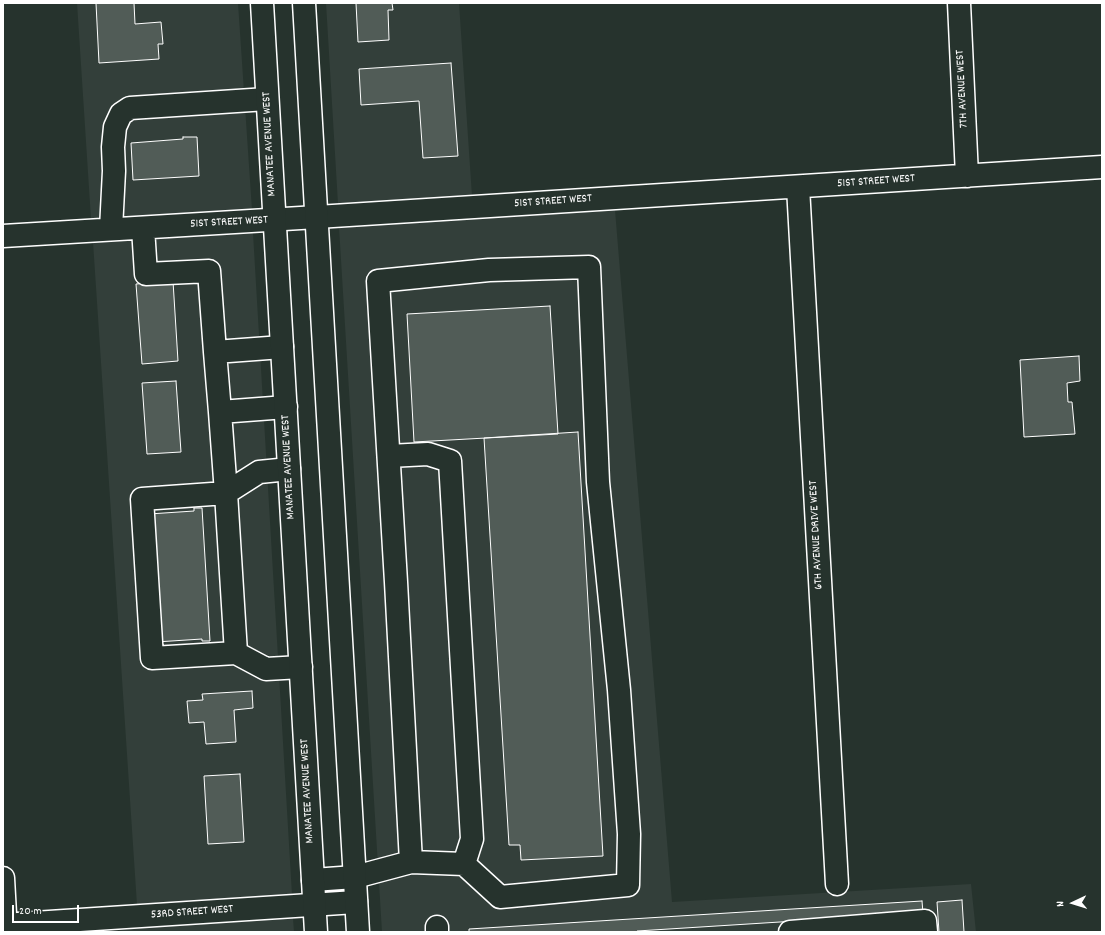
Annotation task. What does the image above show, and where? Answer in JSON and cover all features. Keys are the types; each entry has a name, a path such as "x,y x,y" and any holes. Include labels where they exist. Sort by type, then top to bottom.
{"street":[{"name":"MANATEE AVENUE WEST","path":"262,3 316,932"},
{"path":"304,3 358,932"},
{"name":"7TH AVENUE WEST","path":"959,3 967,176"},
{"path":"111,229 114,171 112,147 114,128 121,114 130,108 267,99"},
{"name":"51ST STREET WEST","path":"3,236 1102,167"},
{"name":"6TH AVENUE DRIVE WEST","path":"798,187 837,884"},
{"path":"143,228 146,274 209,271 226,493 236,654"},
{"path":"313,880 355,877 411,862 464,864 500,897 628,885 629,834 619,690 598,482 589,267 489,270 378,281 411,862"},
{"path":"216,352 282,347"},
{"path":"220,412 286,407"},
{"path":"389,456 428,454 450,461 472,839 464,864"},
{"path":"289,469 259,472 226,493 142,499 152,658 236,654 266,669 301,667"},
{"path":"3,878 5,927"},
{"name":"53RD STREET WEST","path":"5,927 356,902"},
{"path":"790,932 925,921 926,932"}],"shaded area":[{"path":"77,3 238,3 252,210 91,219"},
{"path":"326,3 459,3 472,196 338,204"},
{"path":"615,210 672,902 971,884 976,932 382,932 339,227"},
{"path":"253,233 292,895 137,905 93,242"},
{"path":"293,918 294,932 106,932 139,928"}],"building":[{"path":"96,3 134,3 135,24 161,22 163,44 158,44 159,59 99,63"},
{"path":"356,3 392,3 393,10 388,10 389,40 358,42"},
{"path":"451,63 458,156 423,158 419,101 361,105 359,69"},
{"path":"183,137 197,137 199,176 133,180 131,143 183,139"},
{"path":"173,281 178,361 142,364 136,284"},
{"path":"550,306 558,434 414,442 407,314"},
{"path":"1079,356 1080,381 1067,383 1068,402 1072,402 1075,434 1024,437 1020,360"},
{"path":"176,381 181,452 147,454 142,383"},
{"path":"578,432 603,856 521,860 520,845 509,845 484,438"},
{"path":"194,508 202,508 210,641 202,641 202,639 156,642 149,514 194,511"},
{"path":"252,691 253,708 234,710 236,742 206,744 204,722 189,723 187,701 203,700 202,694"},
{"path":"240,774 244,842 208,844 204,776"},
{"path":"962,900 964,932 939,932 937,902"},
{"path":"922,901 923,913 637,932 469,932 469,929"}]}
